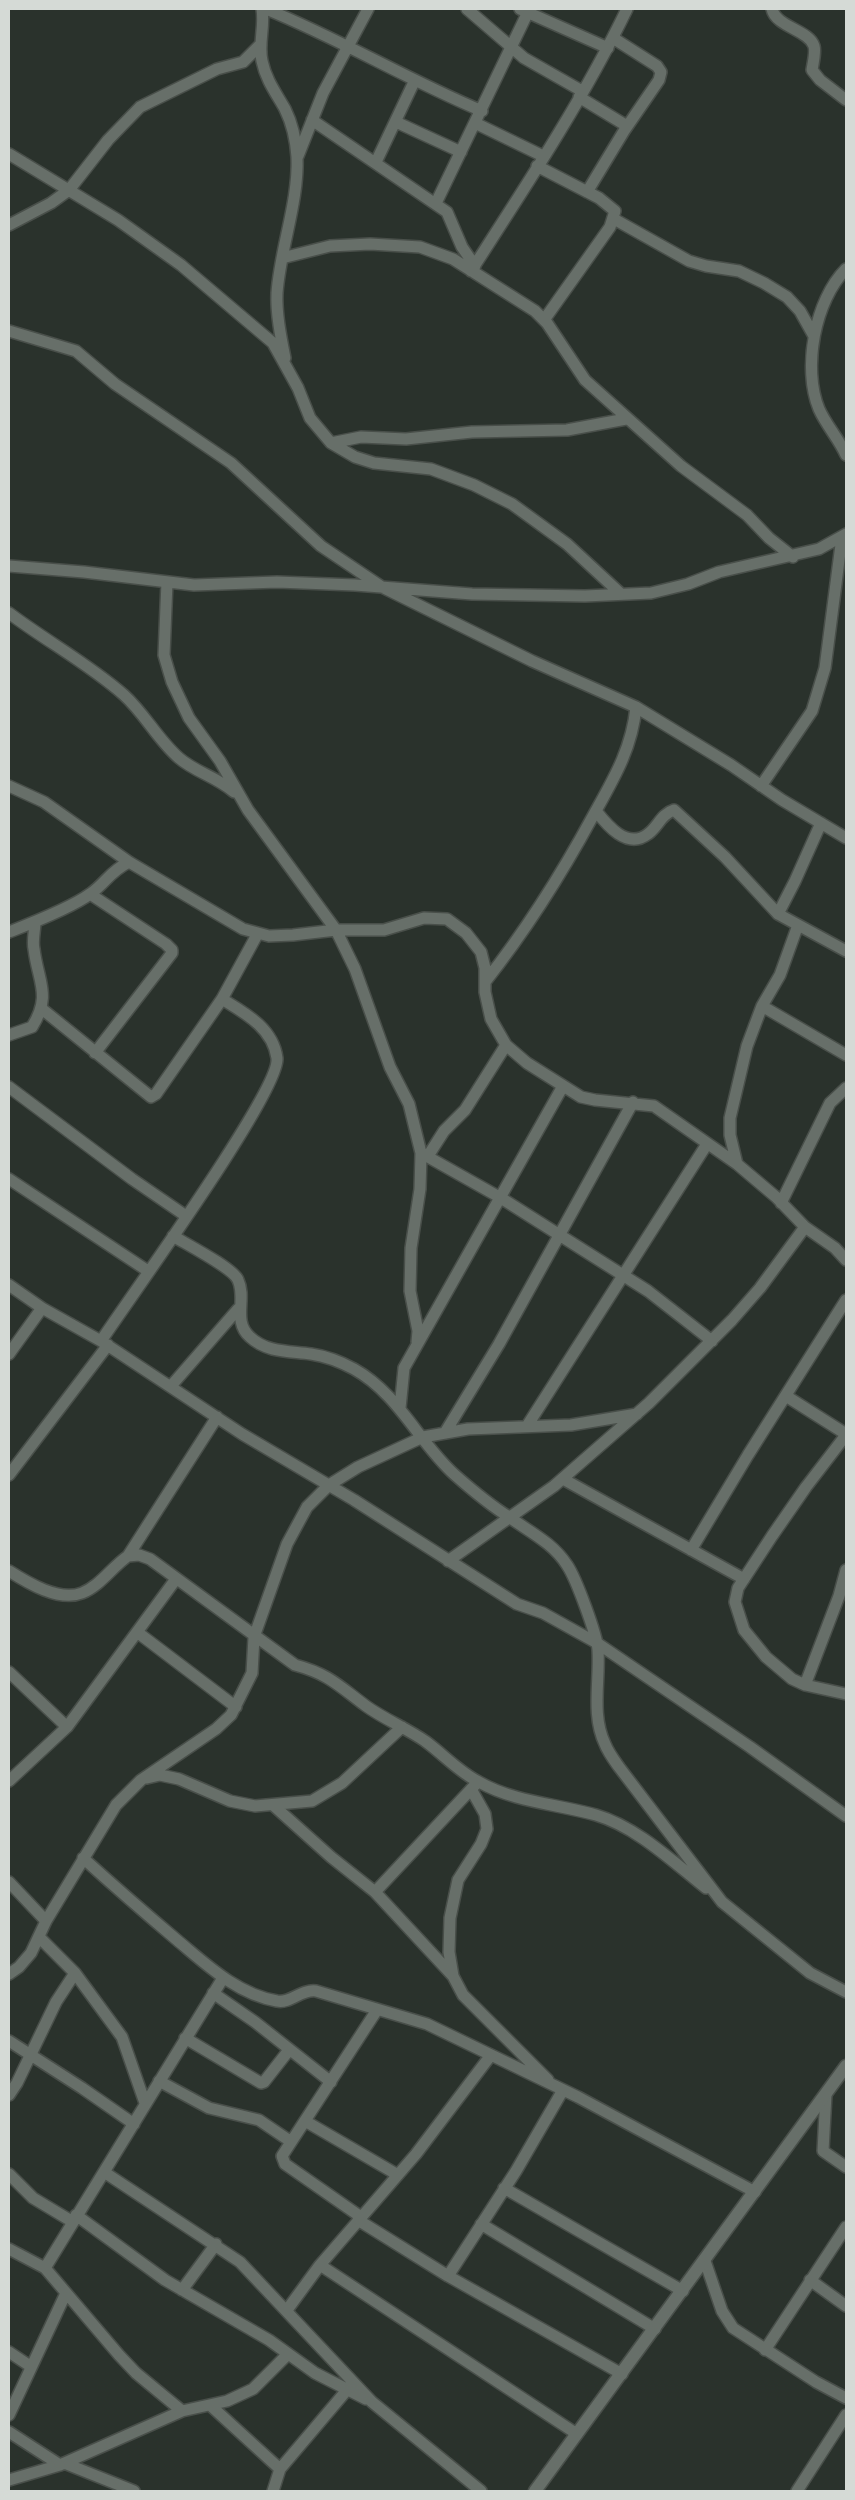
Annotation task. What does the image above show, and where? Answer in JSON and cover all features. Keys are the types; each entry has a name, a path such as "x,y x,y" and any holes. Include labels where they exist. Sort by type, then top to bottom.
{"street":[{"path":"9,225 51,203 69,190 108,140 140,107 217,69 243,62 259,46 264,28 262,9"},
{"path":"266,9 348,46 414,82 482,111"},
{"path":"288,369 282,342 277,295 297,158 312,120 368,9"},
{"path":"467,9 524,58 627,126"},
{"path":"473,268 581,94 627,9"},
{"path":"772,9 773,14 778,20 811,41 814,47 812,70 820,80 846,100"},
{"path":"436,203 511,48 524,10 610,43 657,66 661,72 659,80 627,126 587,192"},
{"path":"259,46 268,80 286,111 293,130 297,158"},
{"path":"376,162 414,82"},
{"path":"312,120 436,203 451,218 462,247 473,268"},
{"path":"396,122 461,152"},
{"path":"475,123 544,156"},
{"path":"9,154 118,220 181,266 273,343 288,369 310,418 331,443 355,457 374,463 431,469 512,504 566,544 621,594"},
{"path":"537,166 587,192 613,207 615,211 614,219 544,320"},
{"path":"614,219 689,261 706,266 739,270 764,283 787,297 800,311 814,336"},
{"path":"282,258 330,246 370,244 420,247 473,268 544,320 585,380 626,419 702,483 747,515 769,538 793,557"},
{"path":"846,259 843,272 821,307 814,336 812,386 819,410 846,455"},
{"path":"9,331 76,351 115,384 231,463 321,546 382,587 532,661 636,707 846,838"},
{"path":"331,443 361,437 406,439 472,432 568,430 626,419"},
{"path":"9,566 215,585 277,582 472,594 585,596 651,593 688,584 719,572 793,557 819,549 844,535"},
{"path":"761,786 812,711 825,668 844,535"},
{"path":"167,582 164,655 172,682 189,718 220,761 242,800 275,850 336,930 355,969 390,1067 409,1104 424,1154 411,1248 410,1291 418,1331 417,1342"},
{"path":"9,614 90,668 124,695 158,732 166,746 181,760 223,782 242,800"},
{"path":"485,982 519,939 544,902 596,810 626,753 634,731 636,707"},
{"path":"9,786 44,802 129,862 242,929 269,936 293,935 336,930 384,930 424,918 447,919 466,933 481,952 485,968 485,982 491,1019 506,1045 527,1063 581,1097 654,1106 737,1164 781,1203 804,1227 835,1248 846,1260"},
{"path":"596,810 614,832 631,839 648,834 667,812 674,810 725,858 778,914 846,951"},
{"path":"778,914 821,823"},
{"path":"9,932 36,922 90,894 107,876 129,862"},
{"path":"90,894 166,944 172,950 172,953 96,1053"},
{"path":"9,1034 32,1027 42,1009 44,991 33,948 36,922"},
{"path":"737,1164 730,1135 730,1118 750,1037 762,1006 780,975 798,925"},
{"path":"42,1009 151,1097 156,1094 222,999 258,933"},
{"path":"9,1475 105,1343 148,1272 223,1164 277,1065 277,1057 268,1034 256,1021 222,999"},
{"path":"762,1006 846,1055"},
{"path":"424,1154 465,1110 506,1045"},
{"path":"9,1086 132,1179 186,1216"},
{"path":"400,1408 404,1368 417,1342 564,1086"},
{"path":"781,1203 830,1103 846,1088"},
{"path":"446,1431 499,1344 633,1102"},
{"path":"528,1426 707,1144"},
{"path":"424,1154 501,1198 648,1290 712,1341"},
{"path":"9,1179 148,1272"},
{"path":"448,1561 563,1479 637,1414 712,1341 760,1288 804,1227"},
{"path":"173,1236 230,1271 238,1279 241,1289 238,1309 242,1327 250,1337 276,1350 313,1354 341,1363 365,1376 400,1408 436,1455 455,1475 510,1518 539,1536 553,1548 568,1566 597,1643 598,1720 604,1744 722,1902"},
{"path":"9,1285 42,1308 105,1343 217,1417 329,1485 517,1604 543,1613 597,1643 750,1747 846,1816"},
{"path":"691,1550 846,1300"},
{"path":"9,1354 42,1308"},
{"path":"171,1386 238,1309"},
{"path":"786,1396 846,1434 806,1487 738,1588 735,1602 744,1630 766,1657 792,1679 805,1685 846,1694"},
{"path":"9,1974 19,1968 31,1953 46,1920 116,1805 140,1780 216,1729 231,1715 252,1673 254,1637 287,1544 307,1507 329,1485 358,1467 423,1437 446,1431 570,1425 637,1414"},
{"path":"9,1571 27,1582 52,1593 82,1593 128,1556 217,1417"},
{"path":"563,1479 744,1579"},
{"path":"128,1556 139,1555 150,1559 294,1665 317,1671 339,1684 367,1706 425,1741 474,1785 519,1798 598,1816 632,1833 668,1858 783,1954 810,1973 846,1992"},
{"path":"805,1685 839,1596 846,1570"},
{"path":"9,1781 67,1727 176,1579"},
{"path":"137,1632 236,1707"},
{"path":"9,1672 67,1727"},
{"path":"140,1780 160,1775 179,1779 230,1801 255,1806 312,1801 342,1783 402,1727"},
{"path":"375,1892 474,1785"},
{"path":"453,1976 449,1952 450,1918 458,1880 481,1844 487,1829 485,1814 474,1785"},
{"path":"273,1805 331,1857 375,1892 453,1976 469,2001 558,2088"},
{"path":"83,1858 223,1978 245,1991 277,2001 283,2001 307,1990 427,2024 558,2088 755,2192"},
{"path":"9,1882 46,1920"},
{"path":"39,1936 76,1973 122,2037 145,2103"},
{"path":"9,2095 56,2002 76,1973"},
{"path":"45,2268 223,1978"},
{"path":"213,1993 255,2022 331,2082"},
{"path":"377,2010 290,2142 282,2156 285,2164 360,2219 448,2276 622,2374"},
{"path":"185,2038 261,2083 264,2082 289,2050"},
{"path":"9,2041 134,2124"},
{"path":"287,2310 320,2265 398,2175 491,2055"},
{"path":"535,2491 826,2094 844,2073"},
{"path":"159,2081 210,2108 259,2120 290,2142"},
{"path":"448,2276 504,2188 558,2088"},
{"path":"826,2094 823,2151 846,2167"},
{"path":"305,2121 398,2175"},
{"path":"104,2172 216,2244 240,2262 372,2402 481,2491"},
{"path":"9,2174 34,2198 75,2218 182,2290 288,2354 315,2373 372,2402"},
{"path":"504,2188 683,2291"},
{"path":"481,2224 655,2329"},
{"path":"765,2350 846,2227"},
{"path":"182,2290 216,2244"},
{"path":"9,2249 45,2268 125,2361 182,2411"},
{"path":"705,2261 722,2311 733,2328 816,2382 846,2398"},
{"path":"320,2265 577,2434"},
{"path":"810,2280 846,2306"},
{"path":"9,2415 30,2366 66,2293"},
{"path":"9,2352 30,2366"},
{"path":"9,2480 62,2464 182,2411 227,2401 253,2389 288,2354"},
{"path":"273,2491 280,2469 347,2390"},
{"path":"210,2405 280,2469"},
{"path":"797,2491 846,2415"},
{"path":"9,2432 62,2464 134,2491"}]}
